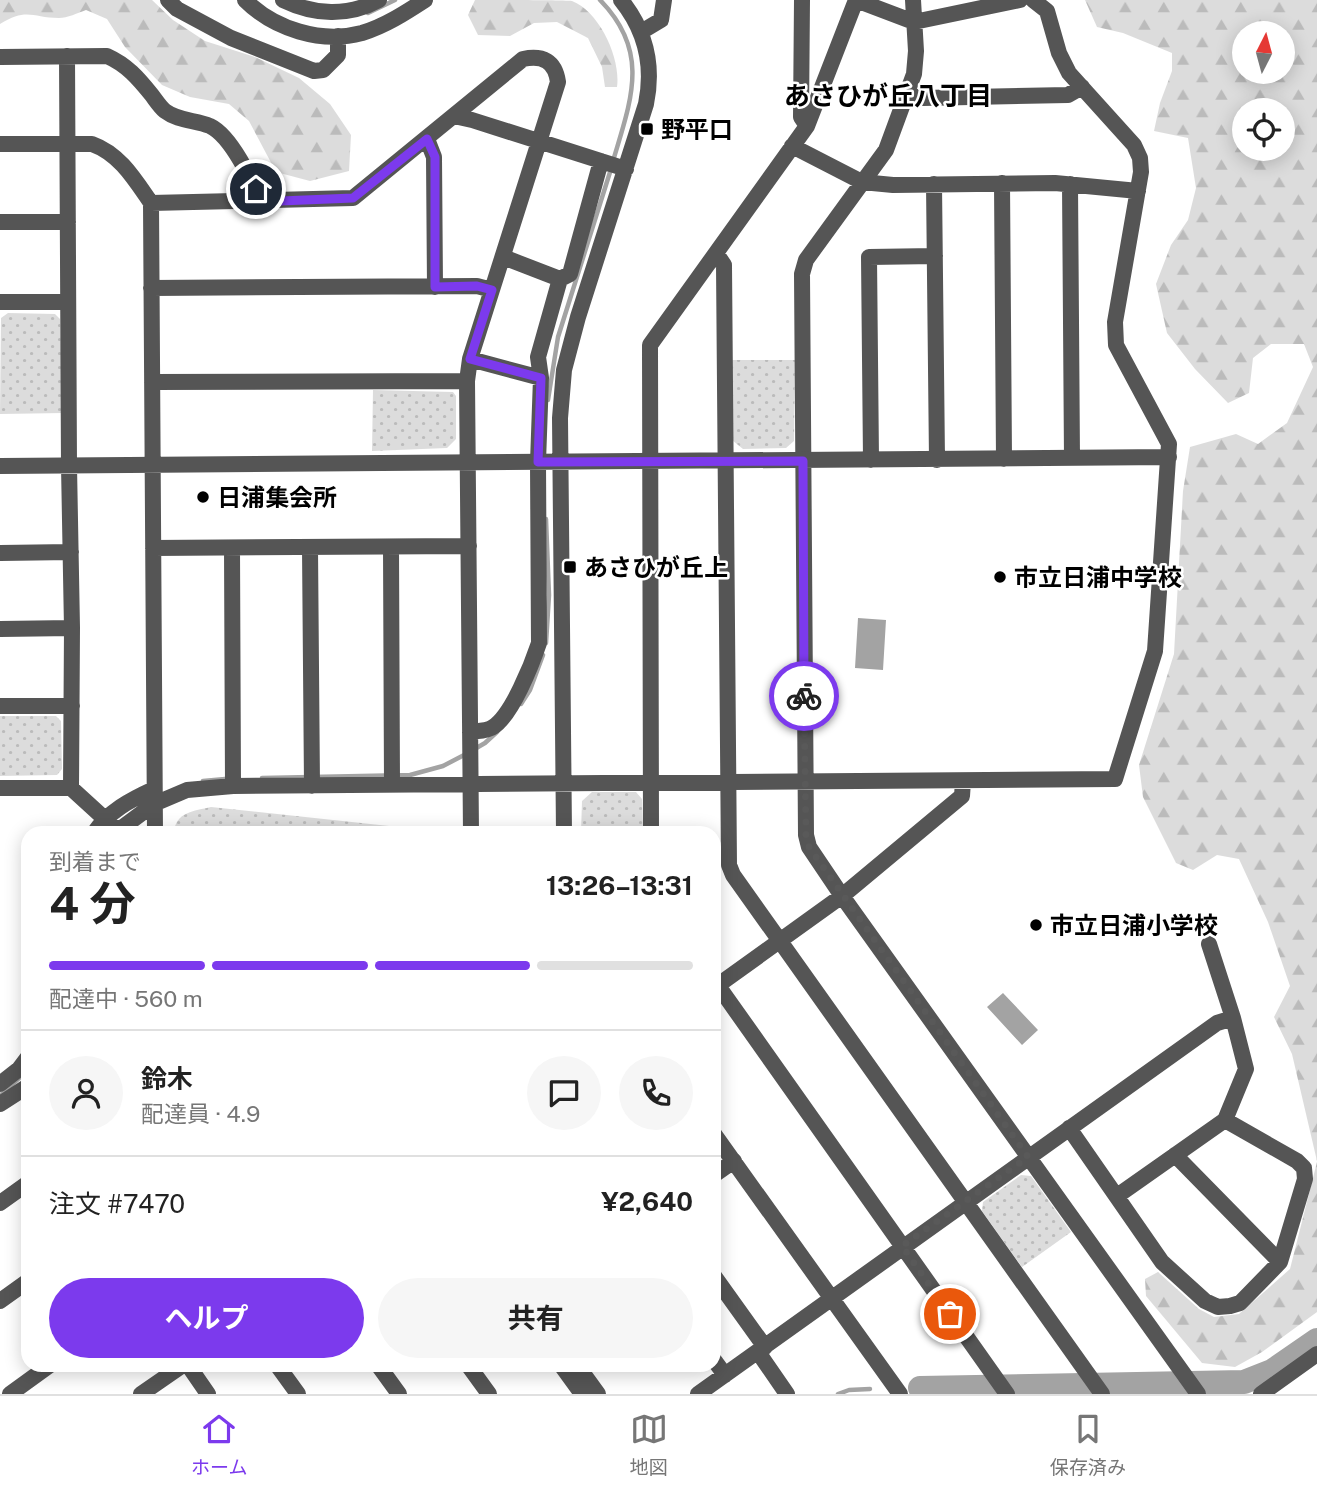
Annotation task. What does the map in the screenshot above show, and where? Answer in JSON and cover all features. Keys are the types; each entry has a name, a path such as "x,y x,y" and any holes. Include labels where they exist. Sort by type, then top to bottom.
{"street":[{"path":"168,0 177,9 231,38 313,71 323,70 338,55 338,36"},
{"path":"245,0 257,12 284,27 311,34 338,36 361,33 392,21 425,0"},
{"path":"283,0 299,8 321,12 344,12 379,0"},
{"path":"564,826 560,418 564,370 650,82 641,32 631,12 621,0"},
{"path":"641,32 661,20 664,0"},
{"path":"802,0 801,117 807,126"},
{"path":"651,826 648,463 650,345 807,126 856,0 914,22 1020,0"},
{"path":"913,0 916,51 914,74 886,150 806,260 802,274 806,835 809,847 842,896 1192,1386"},
{"path":"99,826 104,818 133,798 233,786 1115,779 1155,651 1169,444 1116,345 1115,337 1115,323 1141,172 1140,158 1134,145 1069,73 1059,52 1047,11 1033,0"},
{"path":"67,55 71,788"},
{"path":"0,57 107,56 123,63 165,111 178,118 207,124 218,130 256,189 256,202"},
{"path":"151,203 353,198 523,60 535,57 545,59 553,65 558,82 470,359 467,381 471,826"},
{"path":"906,94 923,98 1068,95 1082,87"},
{"path":"454,116 626,169"},
{"path":"427,139 435,157 435,287"},
{"path":"0,144 92,144 106,149 126,167 151,203 155,826"},
{"path":"792,146 862,182 1070,184 1138,191"},
{"path":"503,257 560,279 570,274 601,161"},
{"path":"934,184 937,460"},
{"path":"1002,184 1004,459"},
{"path":"1070,184 1072,458"},
{"path":"0,222 68,222"},
{"path":"716,253 724,265 729,865 733,875 1098,1388"},
{"path":"871,460 869,257 935,256"},
{"path":"471,732 493,728 512,705 530,670 539,643 538,462 541,378 538,357 560,279"},
{"path":"152,288 477,286 492,290"},
{"path":"0,302 68,302"},
{"path":"470,359 541,378"},
{"path":"152,382 467,381"},
{"path":"0,466 1168,457"},
{"path":"153,548 469,546"},
{"path":"391,547 392,785"},
{"path":"232,548 233,786"},
{"path":"310,548 312,786"},
{"path":"0,553 71,552"},
{"path":"0,629 72,628"},
{"path":"0,706 72,706"},
{"path":"721,980 842,896 962,796 963,781"},
{"path":"0,788 71,788 111,826"},
{"path":"122,826 154,797"},
{"path":"1117,1196 1225,1120 1246,1069 1209,944"},
{"path":"721,992 1003,1389"},
{"path":"698,1394 1217,1023 1233,1018"},
{"path":"0,1084 21,1066"},
{"path":"2,1098 21,1089"},
{"path":"1069,1128 1162,1262 1205,1301 1218,1307 1240,1303 1280,1262 1305,1179 1304,1168 1297,1161 1225,1120"},
{"path":"721,1143 900,1394"},
{"path":"1175,1155 1280,1262"},
{"path":"721,1170 734,1161"},
{"path":"0,1203 21,1188"},
{"path":"0,1301 21,1286"},
{"path":"721,1287 787,1394"},
{"path":"1261,1394 1317,1354"},
{"path":"721,1370 725,1375"},
{"path":"10,1394 40,1372"},
{"path":"141,1394 174,1372"},
{"path":"191,1372 208,1394"},
{"path":"282,1372 298,1394"},
{"path":"383,1372 399,1394"},
{"path":"473,1372 489,1394"},
{"path":"566,1372 582,1394"},
{"path":"582,1372 598,1394"}],"green space":[{"path":"0,0 152,0 173,20 205,41 255,57 299,78 330,104 351,135 349,171 310,181 276,172 249,121 229,104 190,97 162,85 125,47 107,19 86,10 62,18 17,16 0,24"},
{"path":"475,0 572,1 582,7 600,26 612,50 616,63 617,87 605,87 602,67 588,38 557,22 534,23 510,36 478,35 468,15"},
{"path":"1085,0 1317,0 1317,1161 1292,1054 1274,1017 1290,986 1268,922 1239,859 1217,855 1193,870 1176,863 1143,797 1139,765 1174,654 1183,491 1190,447 1236,434 1258,444 1287,423 1313,367 1304,344 1271,344 1253,358 1249,393 1228,403 1195,369 1167,333 1156,284 1171,245 1188,220 1196,188 1188,138 1154,131 1160,103 1172,71 1172,53 1123,33 1097,27"},
{"path":"8,313 55,314 60,319 63,413 0,414 1,318"},
{"path":"732,360 795,360 794,441 786,448 743,449 732,440"},
{"path":"373,390 453,392 456,396 456,439 447,448 372,451"},
{"path":"0,716 56,716 61,721 62,769 57,775 0,776"},
{"path":"592,792 636,792 642,799 643,826 581,826 582,801"},
{"path":"211,807 389,826 175,826 182,817 192,811"},
{"path":"1317,1162 1317,1312 1262,1352 1235,1367 1202,1363 1146,1296 1145,1279 1158,1272 1199,1309 1214,1317 1239,1314 1290,1269"},
{"path":"1021,1175 1031,1176 1071,1232 1022,1267 982,1211 983,1202"}],"shaded area":[{"path":"858,618 886,620 883,670 855,668"},
{"path":"1003,993 1038,1030 1022,1045 987,1007"}],"waterway":[{"path":"368,13 395,0"},
{"path":"600,0 616,19 626,39 631,58 630,97 613,161"},
{"path":"548,400 558,337 611,169"},
{"path":"546,519 549,595 546,643"},
{"path":"521,704 530,690 543,655"},
{"path":"473,750 497,732"},
{"path":"262,778 410,775 443,766 466,754"},
{"path":"203,781 225,779"},
{"path":"1,1095 20,1077"},
{"path":"920,1388 1244,1382 1272,1371 1317,1340"},
{"path":"838,1394 849,1390 870,1389"}],"way so far":[{"path":"804,696 806,835 809,847 1028,1157 902,1246 950,1314"}],"place":[{"name":"野平口","path":"647,129"},
{"name":"日浦集会所","path":"203,497"},
{"name":"あさひが丘上","path":"570,567"},
{"name":"市立日浦中学校","path":"1000,577"},
{"name":"市立日浦小学校","path":"1036,925"}],"district":[{"name":"あさひが丘八丁目","path":"888,95"}],"route":[{"path":"256,189 256,202 353,198 427,139 435,157 435,287 477,286 492,290 470,359 541,378 538,462 803,461 804,696"}]}
